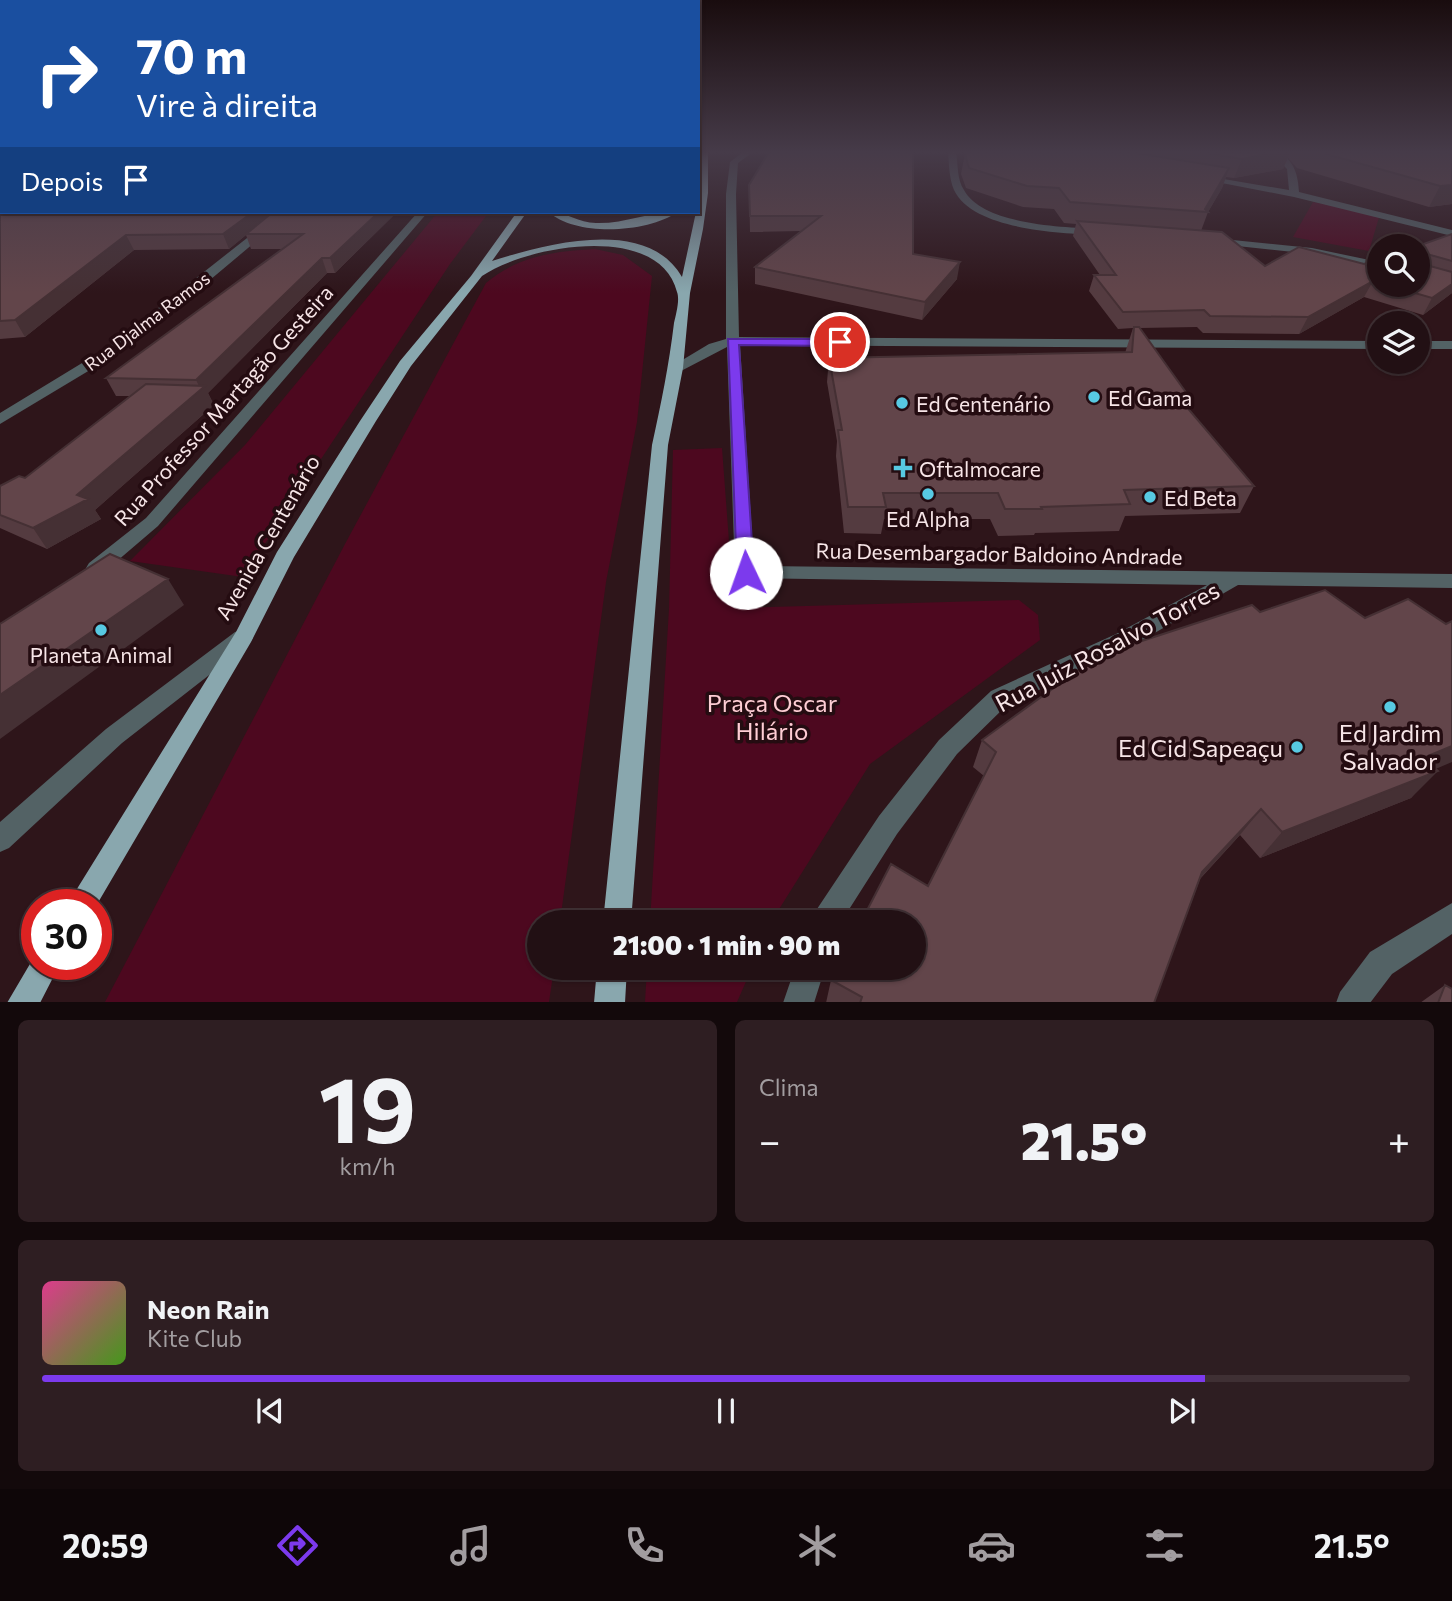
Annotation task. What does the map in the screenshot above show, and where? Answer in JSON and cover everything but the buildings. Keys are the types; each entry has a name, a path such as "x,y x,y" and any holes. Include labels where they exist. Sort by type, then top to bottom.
{"main road":[{"name":"Avenida Centenário","path":"91,889 244,636 284,557 405,364 475,278 521,214"},
{"path":"557,214 573,223 597,226 627,223 664,214"},
{"path":"618,910 660,445 676,368 684,293 698,214"},
{"path":"475,278 486,267 536,252 587,243 608,243 649,251 668,265 684,293"},
{"path":"23,1002 36,980"},
{"path":"609,1002 611,980"}],"street":[{"name":"Rua Desembargador Baldoino Andrade","path":"732,199 733,341 746,573 1232,580"},
{"path":"965,199 972,206 1029,224 1108,233"},
{"path":"1313,199 1452,233"},
{"name":"Rua Djalma Ramos","path":"0,419 115,349 284,214"},
{"name":"Rua Professor Martagão Gesteira","path":"79,581 152,522 421,214"},
{"path":"1197,239 1312,251 1367,262"},
{"path":"676,368 714,347 733,341 1367,345"},
{"path":"1430,345 1452,345"},
{"name":"Rua Juiz Rosalvo Torres","path":"833,910 888,825 948,747 999,698 1124,640 1232,580 1452,581"},
{"path":"0,839 114,736 244,636"},
{"path":"1352,1002 1381,963 1452,917"},
{"path":"798,1002 806,980"}],"green space":[{"path":"1313,202 1380,214 1374,234 1367,234 1367,251 1293,237"},
{"path":"436,214 488,214 450,264 243,577 130,561 245,445"},
{"path":"595,249 623,255 652,276 637,422 606,582 562,910 527,910 527,980 552,980 549,1002 105,1002 345,544 486,283 524,261 566,251"},
{"name":"Praça Oscar Hilário","path":"722,448 734,608 1019,600 1038,615 1040,640 870,764 779,910 651,910 669,609 673,450"},
{"path":"646,980 747,980 737,1002 645,1002"}],"place":[{"name":"Ed Gama","path":"1094,397"},
{"name":"Ed Centenário","path":"902,403"},
{"name":"Oftalmocare","path":"903,468"},
{"name":"Ed Alpha","path":"928,494"},
{"name":"Ed Beta","path":"1150,497"},
{"name":"Planeta Animal","path":"101,630"},
{"name":"Ed Jardim Salvador","path":"1390,707"},
{"name":"Ed Cid Sapeaçu","path":"1297,747"}],"route":[{"path":"746,573 733,341 840,342"}]}
